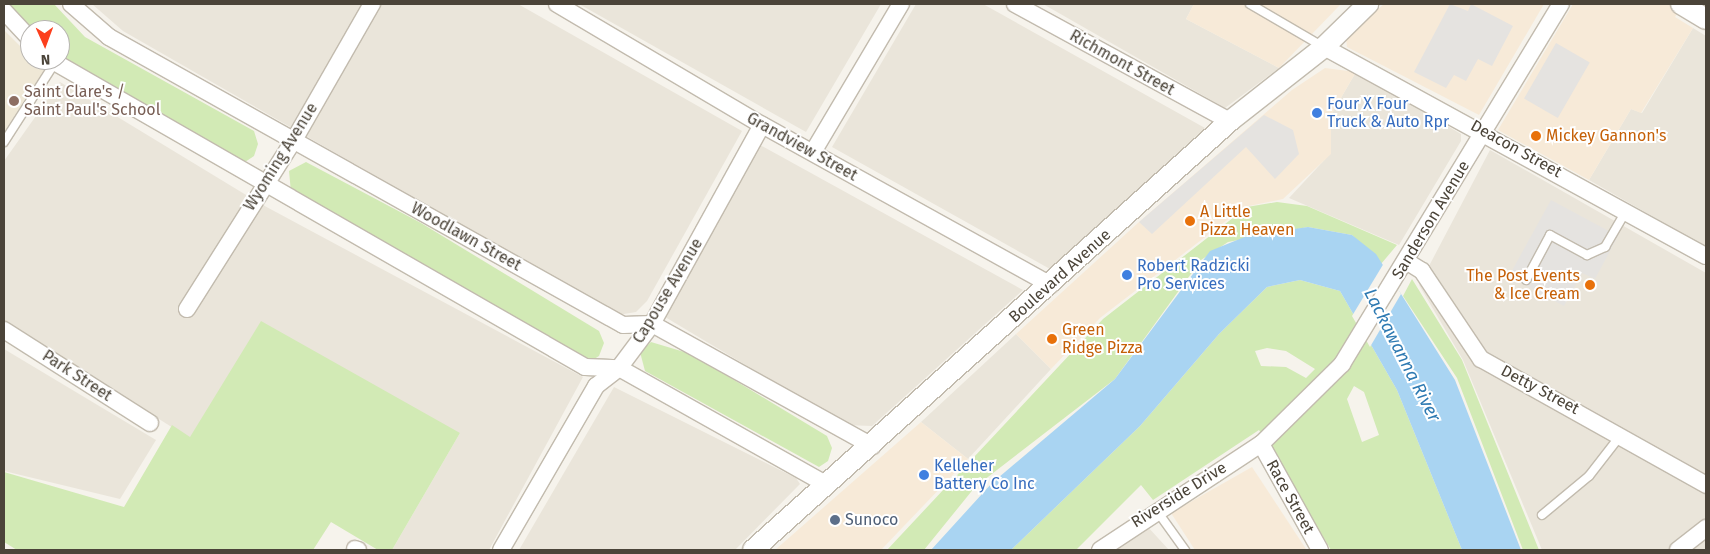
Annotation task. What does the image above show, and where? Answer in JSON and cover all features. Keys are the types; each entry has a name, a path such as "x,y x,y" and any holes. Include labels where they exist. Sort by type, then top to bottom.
{"street":[{"name":"Woodlawn Street","path":"71,4 109,37 623,325 652,324"},
{"name":"Wyoming Avenue","path":"187,309 264,184 294,140 372,4"},
{"name":"Grandview Street","path":"557,4 762,125 1051,285"},
{"path":"813,152 901,4"},
{"name":"Richmont Street","path":"1015,4 1230,121"},
{"name":"Boulevard Avenue","path":"753,550 824,483 872,446 1230,121 1324,47 1368,4"},
{"name":"Sanderson Avenue","path":"1261,444 1342,364 1561,4"},
{"path":"1681,4 1706,19"},
{"path":"4,11 20,28"},
{"name":"Deacon Street","path":"1324,47 1484,131 1706,256"},
{"path":"67,70 585,367 619,368 824,483"},
{"name":"Capouse Avenue","path":"501,550 596,386 619,368 652,324 762,125"},
{"name":"Detty Street","path":"1406,261 1422,271 1481,359 1621,434 1706,484"},
{"path":"652,324 872,446"},
{"name":"Park Street","path":"4,330 150,423"},
{"name":"Riverside Drive","path":"1100,550 1156,509 1261,444"},
{"name":"Race Street","path":"1261,444 1318,550"},
{"path":"1678,550 1706,528"}],"lane":[{"path":"1250,4 1324,47"},
{"path":"4,142 48,70"},
{"path":"1526,280 1550,235 1587,255 1605,247 1626,211"},
{"path":"1542,515 1589,476 1621,434"},
{"path":"1156,509 1185,550"}],"shaded area":[{"path":"92,4 518,4 742,131 647,301 636,312 618,315 123,31"},
{"path":"579,4 881,4 806,132"},
{"path":"916,4 983,4 1205,128 1050,269 832,147"},
{"path":"1043,4 1194,4 1186,19 1279,68 1225,108"},
{"path":"1194,4 1341,4 1279,68 1186,19"},
{"path":"1384,4 1544,4 1479,115 1347,47 1346,38"},
{"path":"1450,4 1468,11 1471,4 1513,26 1492,66 1478,59 1466,81 1454,75 1446,88 1414,72"},
{"path":"1573,4 1683,4 1675,17 1693,28 1641,113 1631,109 1589,180 1498,130"},
{"path":"1693,28 1706,36 1706,247 1589,180 1631,109 1642,113"},
{"name":"Saint Clare's / Saint Paul's School","path":"4,30 20,46 20,70 44,70 4,132"},
{"path":"1556,43 1590,62 1558,118 1524,98"},
{"path":"1325,68 1356,72 1331,115 1331,154 1283,199 1244,207 1100,318 1051,369 1016,334 1139,222 1292,90"},
{"path":"1356,72 1461,134 1461,141 1399,245 1289,198 1330,154 1331,115"},
{"path":"60,82 261,204 583,377 489,550 392,550 460,433 189,438 4,321 4,161"},
{"path":"1264,115 1293,130 1299,154 1275,179 1246,147 1152,234 1139,222"},
{"path":"760,145 1023,290 872,426 846,425 665,317"},
{"path":"1490,150 1706,273 1706,550 1542,550 1463,360 1419,285"},
{"path":"1551,200 1618,236 1595,279 1582,273 1564,306 1509,276"},
{"path":"1016,334 1051,369 968,459 921,422"},
{"path":"4,349 156,440 120,499 4,471"},
{"path":"614,387 796,478 800,484 735,550 519,550"},
{"path":"921,422 968,459 881,550 775,550"},
{"path":"1252,467 1306,549 1195,550 1171,513"},
{"path":"1147,526 1169,550 1108,550"}],"green space":[{"path":"8,4 54,4 69,20 24,20"},
{"path":"70,21 85,37 254,131 258,144 254,156 245,162 122,95 70,61"},
{"path":"306,162 421,223 599,331 604,343 599,356 591,361 291,192 289,171"},
{"path":"1277,202 1307,206 1397,245 1381,264 1352,235 1308,227 1228,242 1201,260 1115,379 975,487 924,550 887,550 1103,319 1247,207"},
{"path":"1412,279 1462,360 1539,550 1523,550 1457,378 1403,296"},
{"path":"1300,280 1340,291 1397,390 1462,550 1331,550 1259,430 1153,500 1141,485 1076,550 1011,550 1140,426 1219,334 1267,287","holes":["1267,348 1286,351 1315,369 1306,378 1286,367 1261,366 1255,351","1354,386 1364,392 1379,435 1362,442 1347,399"]},
{"path":"261,321 460,433 392,550 378,550 331,522 313,550 17,550 4,542 4,472 124,507 172,425 190,437"},
{"path":"651,342 691,354 827,436 832,448 828,461 819,467 645,371 640,352"}],"water":[{"name":"Lackawanna River","path":"1308,227 1352,235 1376,254 1455,380 1521,550 1462,550 1397,390 1340,291 1300,280 1267,287 1219,334 1140,426 1011,550 931,550 992,483 1115,379 1210,251 1247,236"}],"pier":[{"path":"1384,263 1401,294 1370,347 1352,316"}],"place":[{"name":"Saint Clare's / Saint Paul's School","path":"14,101"},
{"name":"Four X Four Truck & Auto Rpr","path":"1317,113"},
{"name":"Mickey Gannon's","path":"1536,136"},
{"name":"A Little Pizza Heaven","path":"1190,221"},
{"name":"Robert Radzicki Pro Services","path":"1127,275"},
{"name":"The Post Events & Ice Cream","path":"1590,285"},
{"name":"Green Ridge Pizza","path":"1052,339"},
{"name":"Kelleher Battery Co Inc","path":"924,475"},
{"name":"Sunoco","path":"835,520"}]}
